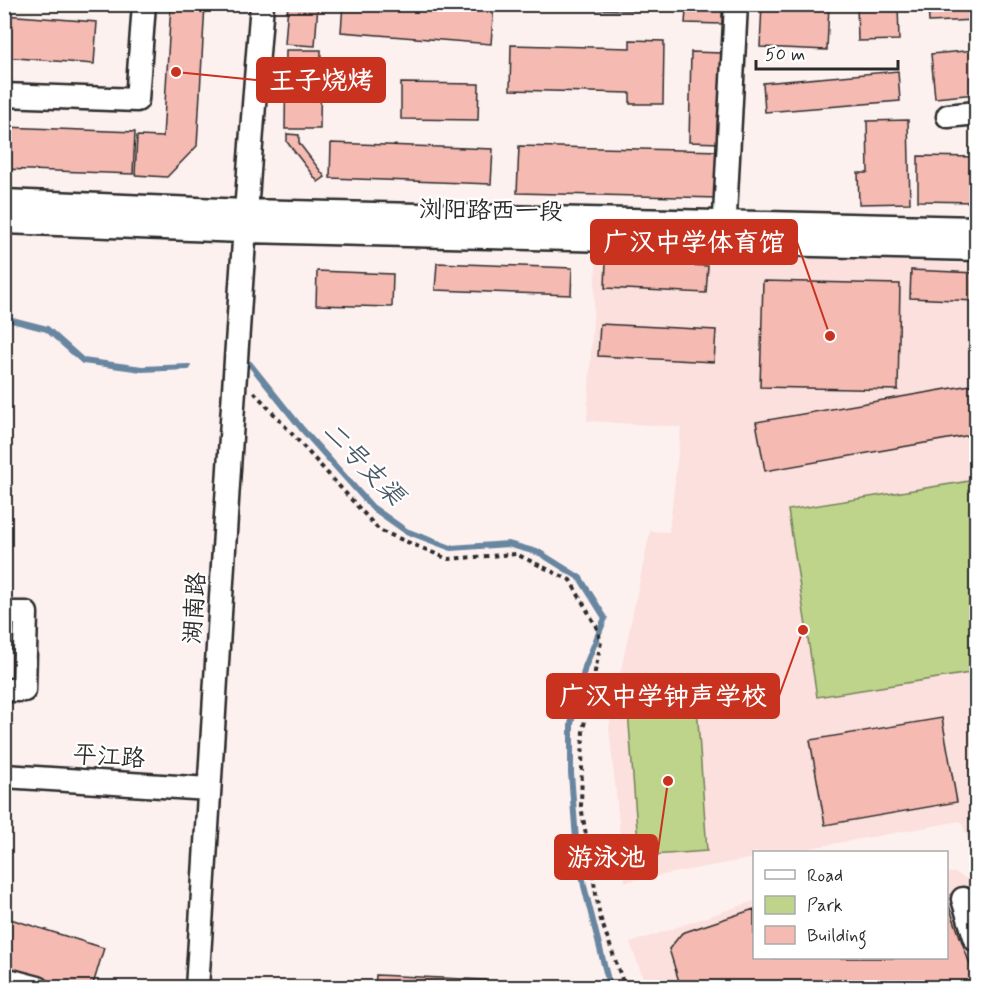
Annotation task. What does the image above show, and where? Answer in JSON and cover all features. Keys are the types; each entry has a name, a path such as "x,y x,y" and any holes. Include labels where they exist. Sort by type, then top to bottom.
{"street":[{"path":"4,94 137,100 144,4"},
{"name":"湖南路","path":"197,987 244,221 262,4"},
{"path":"736,4 724,232 976,228"},
{"path":"948,116 976,113"},
{"path":"4,201 244,221"},
{"name":"浏阳路西一段","path":"4,222 244,221 724,232 976,249"},
{"path":"4,613 26,613 24,690 4,690"},
{"name":"平江路","path":"4,776 209,789"},
{"path":"963,900 976,940"},
{"path":"4,979 38,987"}],"path":[{"path":"236,373 379,530 448,559 516,554 570,580 596,626 601,642 583,730 582,806 600,916 625,987"}],"shaded area":[{"path":"597,250 976,264 976,859 961,821 794,851 753,851 753,858 625,882 609,727 650,531 669,532 681,427 587,421"},
{"path":"948,873 976,880 976,987 648,987 630,943 753,901 753,959 948,959"}],"green space":[{"path":"976,480 976,672 817,697 788,510"},
{"path":"697,706 707,851 639,856 628,711"}],"building":[{"path":"171,4 205,4 197,146 167,177 135,175 137,136 163,137"},
{"path":"288,4 318,4 315,46 285,44"},
{"path":"343,4 494,4 491,44 341,32"},
{"path":"512,4 722,4 722,24 685,23 686,11 512,8"},
{"path":"762,4 829,4 827,50 760,47"},
{"path":"857,4 898,4 899,40 858,41"},
{"path":"928,4 976,4 976,20 929,22"},
{"path":"4,15 97,22 94,64 4,57"},
{"path":"630,40 664,41 663,104 630,104 630,93 510,90 511,45 630,48"},
{"path":"286,50 321,50 320,129 285,129"},
{"path":"976,50 976,94 935,98 931,54"},
{"path":"691,52 722,53 720,143 689,142"},
{"path":"898,71 900,101 765,112 763,83"},
{"path":"401,83 479,84 478,120 401,119"},
{"path":"908,120 910,203 859,204 858,173 868,173 867,121"},
{"path":"4,127 135,132 133,174 4,169"},
{"path":"287,134 299,135 299,143 325,177 318,182 287,142"},
{"path":"331,143 493,149 491,184 330,178"},
{"path":"519,146 720,151 719,198 517,193"},
{"path":"918,156 976,157 976,202 918,201"},
{"path":"606,261 708,266 706,293 605,288"},
{"path":"437,263 572,268 571,295 435,290"},
{"path":"911,270 976,273 976,301 910,298"},
{"path":"317,271 393,274 392,307 316,305"},
{"path":"763,281 900,284 898,390 760,387"},
{"path":"600,324 716,330 714,362 598,356"},
{"path":"976,384 976,434 765,471 756,422"},
{"path":"942,718 957,802 825,825 810,740"},
{"path":"976,794 976,826 970,795"},
{"path":"948,904 976,981 976,988 681,988 669,949 682,933 753,909 753,959 948,959"},
{"path":"4,917 104,948 92,988 68,988 4,967"},
{"path":"376,975 485,980 485,988 375,988"}],"waterway":[{"name":"二号支渠","path":"4,318 47,329 83,361 142,369 188,367"},
{"name":"二号支渠","path":"250,364 302,429 372,507 406,531 451,548 508,544 540,553 580,578 605,618 585,667 571,724 571,773 576,840 584,886 610,988"}],"place":[{"name":"王子烧烤","path":"176,72"},
{"name":"广汉中学体育馆","path":"830,336"},
{"name":"广汉中学钟声学校","path":"803,630"},
{"name":"游泳池","path":"668,781"}]}
